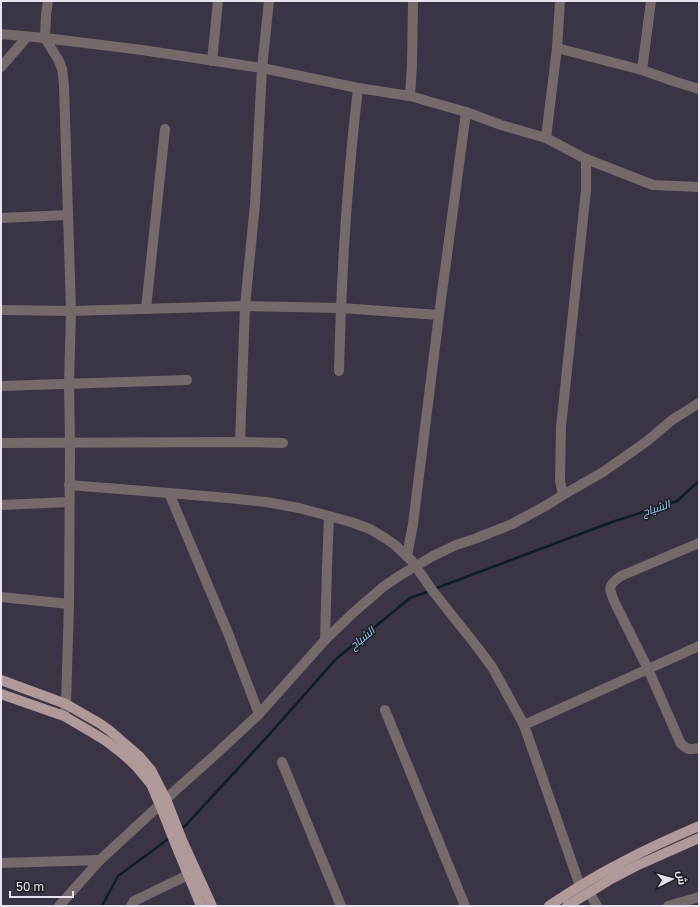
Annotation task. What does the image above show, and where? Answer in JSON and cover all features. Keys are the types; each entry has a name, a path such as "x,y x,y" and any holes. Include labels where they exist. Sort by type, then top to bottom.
{"main road":[{"path":"1,680 66,704 109,730 139,756 151,770 178,841 188,875 202,906"},
{"path":"1,694 64,716 93,733 123,754 136,766 151,784 163,802"},
{"path":"549,906 614,866 699,826"},
{"path":"567,906 636,866 699,838"},
{"path":"178,841 212,906"}],"street":[{"path":"48,1 45,38 59,61 62,69 64,85 68,215 70,310 69,604 66,704 64,716"},
{"path":"212,61 218,1"},
{"path":"240,442 245,306 255,204 262,68 269,1"},
{"path":"410,96 413,1"},
{"path":"546,138 557,48 560,1"},
{"path":"642,70 651,1"},
{"path":"1,34 142,50 262,68 358,88 410,96 466,112 502,125 546,138 586,159 653,185 699,187"},
{"path":"1,67 27,37"},
{"path":"557,48 642,70 699,89"},
{"path":"339,371 341,308 353,134 358,88"},
{"path":"407,556 414,524 439,315 466,112"},
{"path":"146,308 165,130"},
{"path":"563,495 560,480 562,427 586,190 586,159"},
{"path":"1,218 68,215"},
{"path":"1,310 245,306 341,308 439,315"},
{"path":"1,386 187,380"},
{"path":"59,906 100,860 259,714 325,640 383,587 433,556 456,545 512,524 547,505 603,472 646,442 672,420 699,403"},
{"path":"1,443 283,443"},
{"path":"69,485 266,502 299,508 351,522 370,529 385,538 407,556 492,667 524,725 580,886"},
{"path":"169,493 228,633 259,714"},
{"path":"1,505 69,502"},
{"path":"325,640 329,516"},
{"path":"699,543 621,576 610,586 611,596 648,669 682,744 688,749 699,748"},
{"path":"1,597 69,604"},
{"path":"524,725 699,646"},
{"path":"386,710 465,906"},
{"path":"282,762 341,906"},
{"path":"1,864 100,860"},
{"path":"132,906 134,901 188,875"},
{"path":"589,892 597,906"},
{"path":"668,906 699,897"}],"waterway":[{"name":"الشياح","path":"434,589 612,522 677,501 699,481"},
{"name":"الشياح","path":"181,829 267,737 336,659 410,598 430,591"},
{"name":"الشياح","path":"102,906 118,876 171,837"}]}
